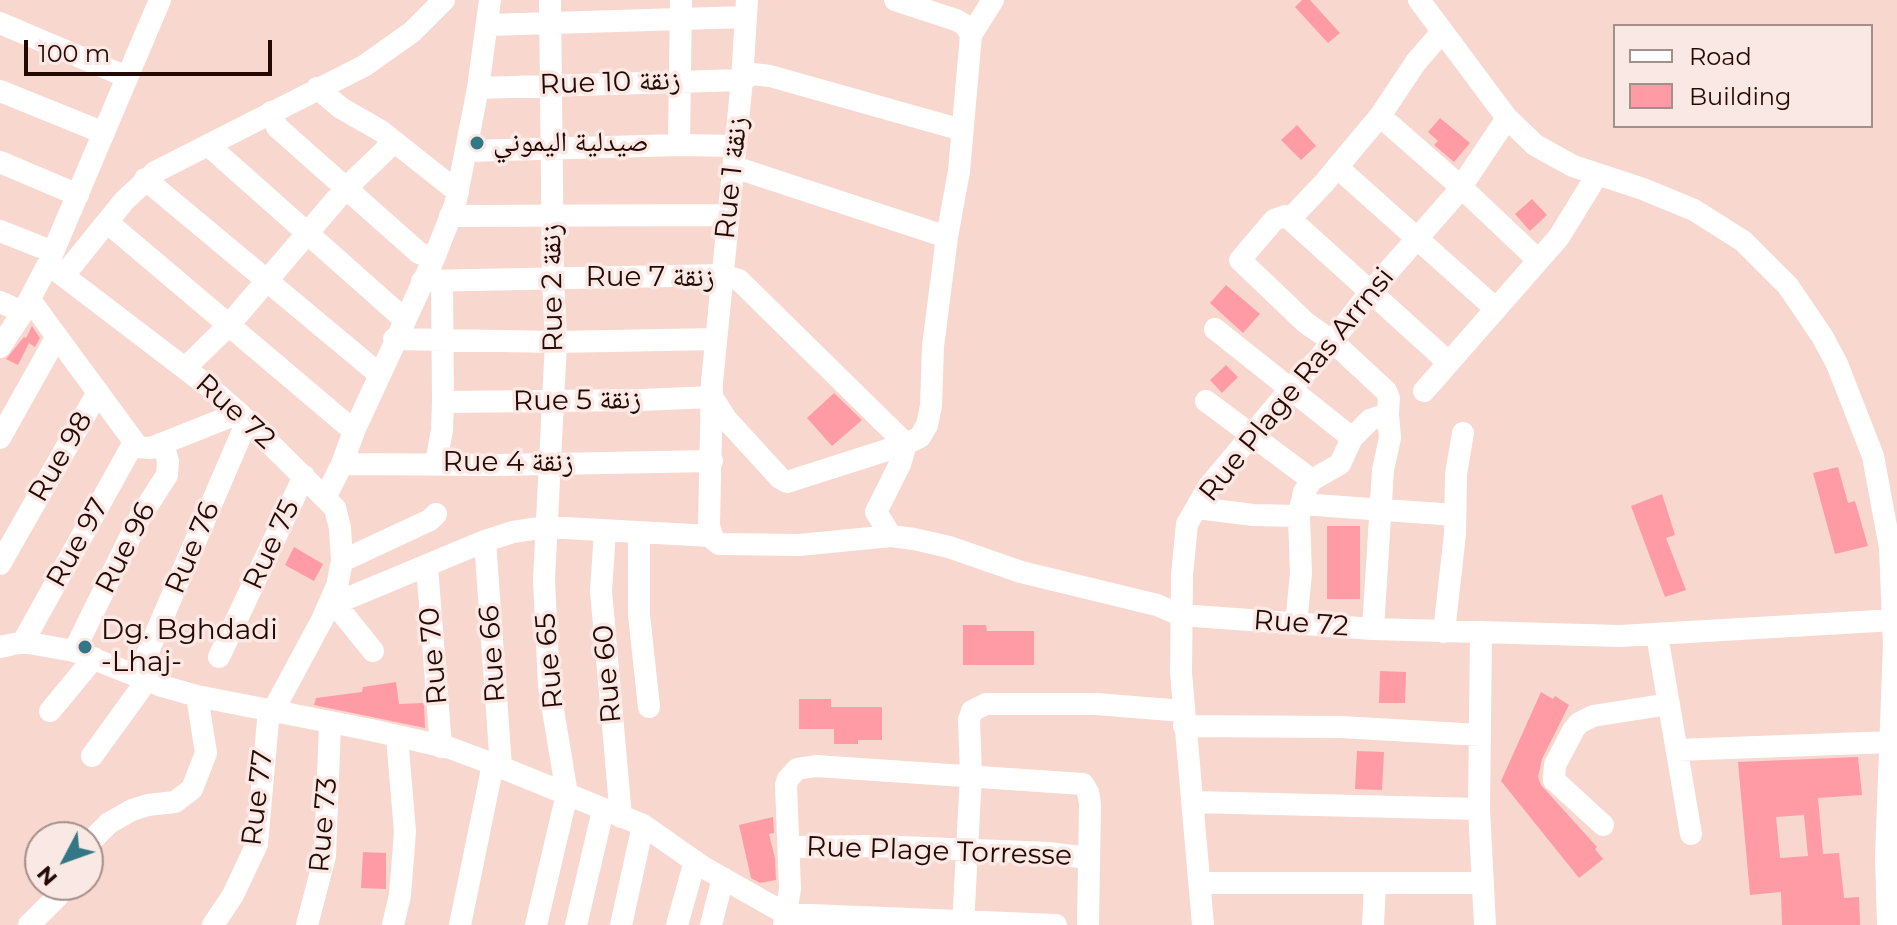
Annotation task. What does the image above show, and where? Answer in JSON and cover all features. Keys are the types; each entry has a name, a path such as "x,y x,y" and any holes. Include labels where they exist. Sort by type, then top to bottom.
{"street":[{"path":"0,347 55,264 78,195 160,0"},
{"path":"55,264 107,222 145,179 168,164 374,60 412,32 444,0"},
{"path":"436,463 443,402 443,340 432,281 434,258 458,192 467,151 490,0"},
{"path":"895,0 961,23 971,35"},
{"path":"712,397 726,419 787,482 920,437 927,425 931,406 933,346 959,171 971,35 993,0"},
{"path":"1419,0 1507,118 1535,145 1555,158 1643,189 1717,223 1766,262 1806,311 1837,364 1873,456 1887,520 1894,620 1886,842 1888,925"},
{"path":"679,145 681,9"},
{"path":"488,25 550,11 746,9"},
{"name":"Rue 1 زنقة","path":"715,540 708,510 712,397 746,9"},
{"name":"Rue 2 زنقة","path":"546,527 556,342 550,11"},
{"path":"0,23 127,77"},
{"path":"1290,219 1380,116 1416,62 1442,32"},
{"name":"Rue 10 زنقة","path":"478,88 742,80 753,74 770,76 962,130"},
{"path":"317,88 341,108 381,131 458,192"},
{"path":"0,91 104,133"},
{"path":"271,112 277,127 419,253 434,258"},
{"path":"1380,116 1538,260"},
{"name":"Rue Plage Ras Arrnsi","path":"1203,925 1184,719 1180,615 1187,524 1209,486 1252,433 1461,187 1507,118"},
{"path":"185,368 228,326 346,188 394,142"},
{"path":"208,145 307,234 399,329 443,340 556,342 716,339"},
{"path":"467,151 679,145 735,157 947,237"},
{"path":"0,162 78,195"},
{"path":"1337,167 1496,309"},
{"path":"1424,391 1564,230 1597,175"},
{"path":"145,179 379,374"},
{"path":"450,216 728,215"},
{"path":"1373,629 1383,470 1390,438 1389,398 1386,391 1332,341 1306,323 1240,262 1241,258 1274,220 1285,216 1447,361"},
{"path":"107,222 354,431"},
{"name":"Rue 72","path":"0,231 55,264 185,368 243,417 304,476 339,517 342,561 332,605 272,709"},
{"name":"Rue 7 زنقة","path":"432,281 722,275 739,280 906,444"},
{"path":"325,498 399,329 432,281"},
{"path":"0,302 27,306 98,392 133,444 147,449 243,417"},
{"path":"1215,329 1352,438"},
{"path":"0,438 56,338"},
{"name":"Rue 98","path":"0,564 98,392"},
{"name":"Rue 5 زنقة","path":"443,402 712,397"},
{"path":"1206,401 1312,480"},
{"path":"1296,623 1301,574 1300,510 1312,480 1340,464 1352,438 1370,420 1388,414"},
{"name":"Rue 76","path":"92,756 142,678 243,417"},
{"path":"1444,632 1456,474 1463,433"},
{"name":"Rue 97","path":"23,642 133,444"},
{"name":"Rue 96","path":"50,711 84,654 140,517 167,475 168,461 163,444"},
{"path":"891,536 876,512 900,464 906,444"},
{"name":"Rue 4 زنقة","path":"342,464 712,461"},
{"name":"Rue 75","path":"219,657 304,476"},
{"path":"1197,508 1253,515 1300,510 1380,508 1455,515"},
{"path":"342,561 430,520 436,514"},
{"name":"Rue 72","path":"332,605 485,541 513,532 546,527 799,545 891,536 949,547 1021,572 1157,605 1180,615 1373,629 1583,637 1894,620"},
{"name":"Rue 65","path":"546,527 544,579 549,686 567,794"},
{"name":"Rue 60","path":"576,925 612,813 601,591 605,531"},
{"path":"639,533 639,615 649,707"},
{"name":"Rue 66","path":"460,925 497,765 485,541"},
{"name":"Rue 70","path":"427,566 441,747"},
{"path":"332,605 373,651"},
{"path":"1481,634 1479,809 1485,925"},
{"path":"1657,635 1691,834"},
{"path":"0,647 23,642 84,654 197,696 371,730 497,765 643,825 785,920 1056,925"},
{"name":"Rue 77","path":"104,828 132,810 175,802 191,789 206,753 197,696"},
{"path":"963,923 969,849 969,720 972,711 986,704 1096,704 1184,719 1480,735"},
{"path":"1603,825 1554,780 1555,765 1574,729 1593,716 1669,704"},
{"name":"Rue 77","path":"213,925 233,895 257,844 272,709"},
{"name":"Rue 73","path":"307,925 325,856 330,724"},
{"path":"393,925 400,895 405,832 397,737"},
{"path":"1677,750 1890,742"},
{"path":"785,920 790,889 786,794 792,772 805,766 1083,784 1088,792 1088,925"},
{"path":"536,925 567,794"},
{"path":"1193,802 1479,809"},
{"path":"621,925 643,825"},
{"name":"Rue Plage Torresse","path":"790,847 969,849 1088,858"},
{"path":"677,925 695,861"},
{"path":"711,925 723,878"},
{"path":"1200,883 1483,883"},
{"path":"1373,925 1375,884"},
{"path":"29,925 53,901"}],"building":[{"path":"1302,0 1310,0 1340,33 1328,43 1295,7"},
{"path":"1440,118 1470,143 1454,162 1434,145 1438,141 1428,132"},
{"path":"1297,125 1316,146 1301,160 1281,140"},
{"path":"1532,199 1547,215 1530,231 1515,214"},
{"path":"1226,285 1260,314 1243,333 1210,303"},
{"path":"32,326 40,338 35,347 29,343 18,365 6,359 26,338"},
{"path":"1226,365 1238,377 1222,393 1210,380"},
{"path":"834,393 862,420 832,446 807,418"},
{"path":"1838,467 1848,503 1855,501 1868,546 1835,554 1813,473"},
{"path":"1662,494 1675,535 1666,538 1686,590 1665,597 1631,506"},
{"path":"1327,526 1360,526 1360,599 1327,599"},
{"path":"294,547 323,564 314,581 285,565"},
{"path":"963,625 986,625 987,631 1034,631 1034,665 963,665"},
{"path":"1380,671 1406,672 1405,703 1379,703"},
{"path":"396,682 399,704 424,703 425,728 314,705 316,698 362,692 363,687"},
{"path":"1541,692 1569,705 1542,759 1538,777 1541,785 1597,847 1595,849 1603,859 1579,878 1501,781"},
{"path":"799,699 831,699 831,707 882,707 882,740 834,744 834,729 799,729"},
{"path":"1357,751 1384,752 1382,790 1355,789"},
{"path":"1858,757 1862,795 1818,798 1823,854 1839,853 1844,898 1859,897 1860,925 1782,925 1781,892 1750,895 1738,762","holes":["1804,815 1808,856 1780,858 1776,817"]},
{"path":"773,817 774,833 769,834 776,880 760,883 751,878 739,825"},
{"path":"363,852 386,853 386,889 361,888"}],"place":[{"name":"صيدلية اليموني","path":"477,143"},
{"name":"Dg. Bghdadi -Lhaj-","path":"85,647"}]}
